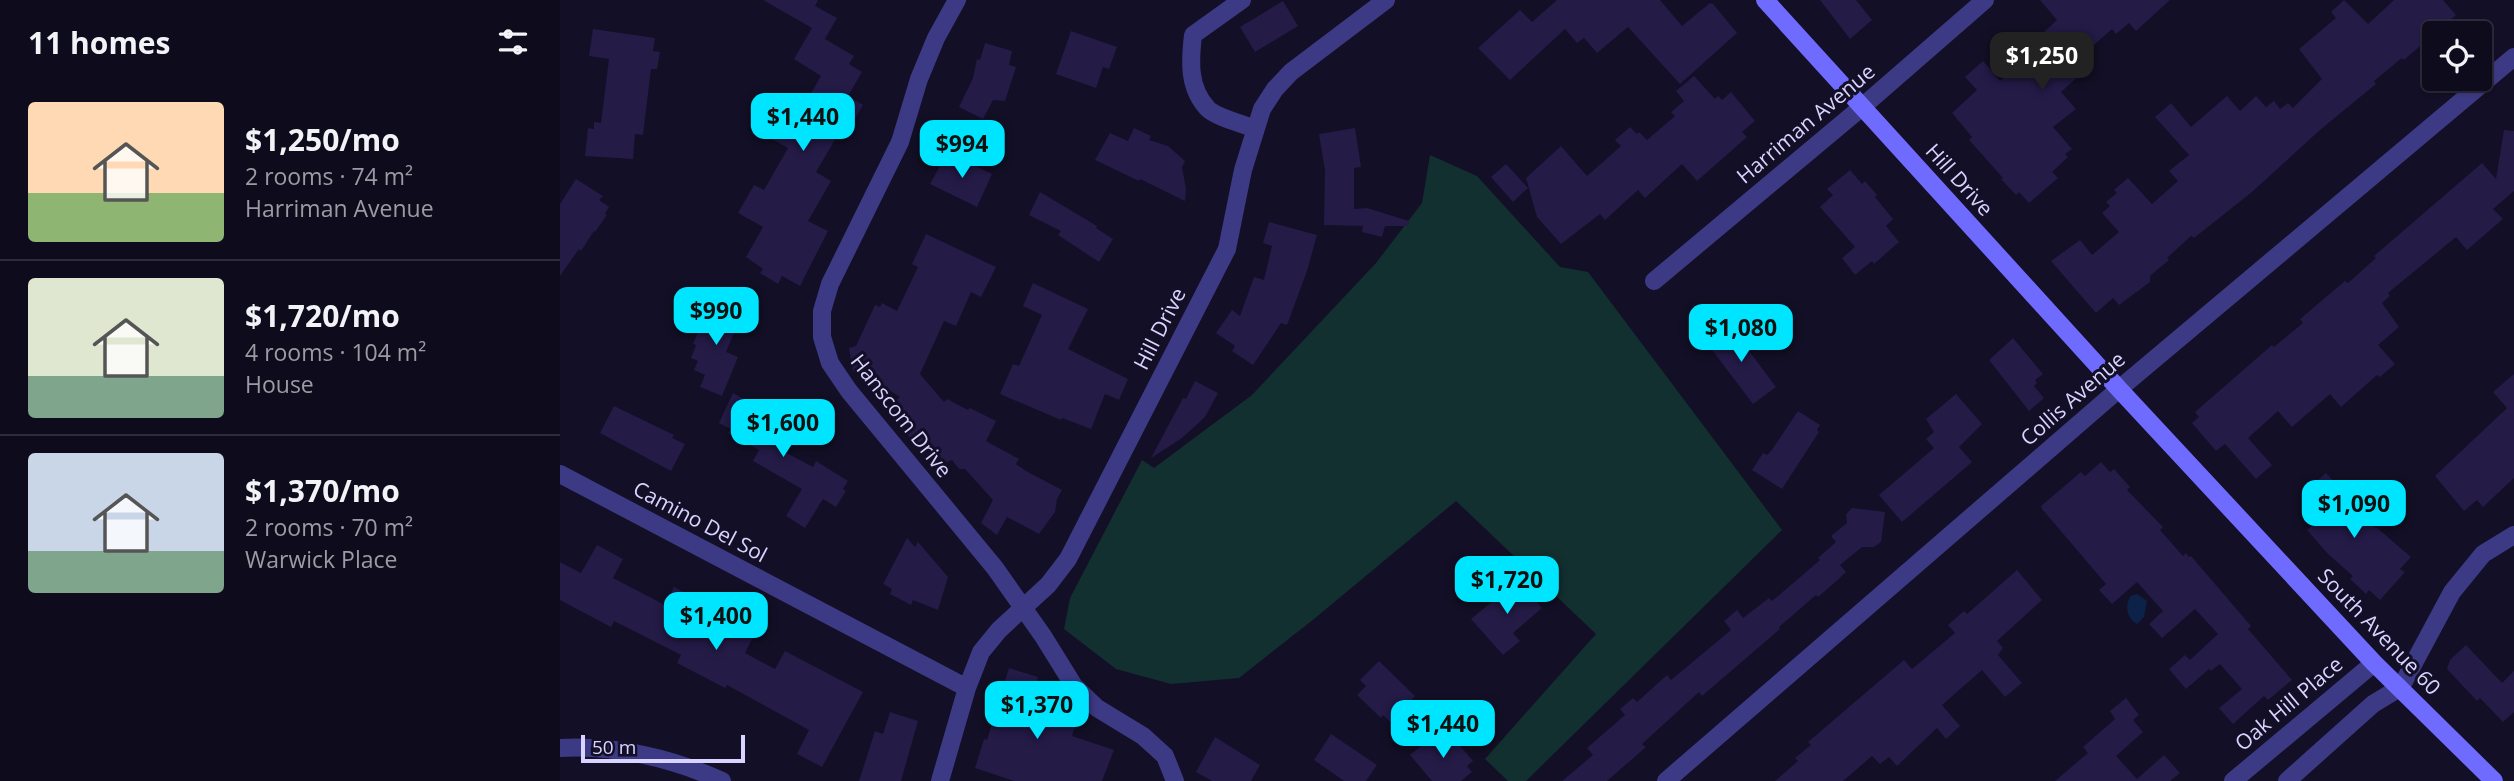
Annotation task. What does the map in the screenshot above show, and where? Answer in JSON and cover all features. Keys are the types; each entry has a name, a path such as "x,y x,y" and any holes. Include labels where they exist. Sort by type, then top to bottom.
{"street":[{"name":"Hanscom Drive","path":"957,0 936,38 919,79 900,142 830,284 822,311 822,337 830,363 849,391 995,568 1074,686 1097,708 1143,736 1165,756 1175,781"},
{"path":"1242,0 1193,35 1190,60 1193,86 1209,111 1255,129"},
{"name":"Hill Drive","path":"940,781 967,688 981,652 999,629 1048,585 1068,559 1227,249 1243,170 1255,129 1269,99 1291,72 1386,0"},
{"name":"Hill Drive","path":"1765,0 2119,389"},
{"name":"Harriman Avenue","path":"1654,281 1985,0"},
{"name":"Collis Avenue","path":"1666,781 2119,389 2514,57"},
{"name":"South Avenue 60","path":"2119,389 2374,663 2494,781"},
{"name":"Camino Del Sol","path":"560,474 967,688"},
{"path":"2287,781 2373,704 2401,687 2452,592 2483,554 2514,535"},
{"name":"Oak Hill Place","path":"2232,781 2374,663"},
{"path":"560,748 622,752 682,764 722,781"}],"green space":[{"path":"1430,155 1477,176 1560,267 1588,272 1782,530 1526,781 1508,781 1485,759 1596,634 1456,501 1239,678 1171,684 1116,669 1064,629 1070,598 1142,460 1154,468 1252,395 1376,263 1422,203"}],"water":[{"path":"2137,594 2147,601 2144,617 2137,624 2131,619 2127,607 2131,596"}],"building":[{"path":"763,0 818,0 815,6 837,18 825,39 854,56 849,64 862,72 848,96 863,105 845,136 839,133 816,172 831,181 808,221 828,231 800,286 782,276 778,284 760,273 763,269 746,257 763,227 738,213 754,185 764,190 788,148 772,139 779,127 766,120 775,103 798,116 821,76 794,59 812,28"},
{"path":"1557,0 1660,0 1682,26 1710,3 1737,33 1680,84 1628,27 1597,53 1584,38 1577,43 1565,29 1510,80 1478,48 1520,10 1532,22"},
{"path":"1820,0 1856,0 1872,20 1850,39"},
{"path":"2040,0 2170,0 2136,31 2129,23 2116,34 2112,29 2086,52 2094,62 2061,92 2076,109 2053,127 2072,149 2065,154 2068,157 2052,172 2058,178 2029,203 2019,192 2016,195 2001,179 2003,178 1969,140 1972,137 1952,113 1977,90 1965,77 1983,61 2000,81 2050,39 2044,32 2057,20"},
{"path":"2344,0 2368,24 2394,0 2443,0 2456,15 2449,21 2422,21 2422,44 2374,81 2376,84 2252,192 2194,238 2191,236 2150,276 2150,282 2119,305 2113,298 2096,313 2051,261 2080,240 2092,255 2119,232 2102,213 2110,206 2106,202 2117,193 2114,190 2128,178 2152,204 2178,181 2169,171 2189,155 2155,117 2171,103 2191,127 2227,96 2240,111 2256,96 2266,107 2274,101 2280,109 2288,103 2293,108 2322,79 2299,49 2336,18 2331,12"},
{"path":"1283,1 1298,26 1255,52 1240,27"},
{"path":"593,29 655,38 653,51 660,52 657,69 651,69 643,135 635,134 633,159 585,156 588,128 594,129 594,122 601,123 609,59 589,56"},
{"path":"1071,31 1117,47 1109,69 1103,67 1096,88 1056,74"},
{"path":"985,43 1012,51 1009,65 1016,67 1005,101 993,100 983,119 959,107"},
{"path":"1694,76 1715,99 1718,96 1722,100 1731,92 1755,121 1742,132 1747,137 1697,181 1682,164 1645,198 1638,190 1605,220 1600,214 1561,244 1537,217 1526,178 1561,146 1587,176 1621,146 1615,140 1630,127 1647,140 1675,116 1671,112 1684,101 1676,91"},
{"path":"1134,128 1151,136 1149,140 1168,146 1185,161 1182,167 1185,201 1095,160 1110,133 1128,141"},
{"path":"1355,128 1361,167 1354,168 1354,209 1367,208 1409,221 1409,226 1385,226 1382,237 1362,232 1363,226 1324,225 1325,171 1319,134"},
{"path":"2504,130 2514,131 2514,191 2493,209 2503,219 2467,250 2456,237 2388,293 2390,296 2382,303 2399,327 2378,345 2395,364 2380,377 2377,375 2341,407 2330,394 2292,427 2278,411 2248,438 2272,465 2256,479 2225,444 2216,451 2192,423 2199,417 2195,412 2272,345 2274,347 2303,323 2300,319 2345,281 2348,283 2376,258 2374,256 2482,163 2496,179"},
{"path":"947,153 992,174 977,207 930,184"},
{"path":"1506,164 1528,188 1513,202 1491,177"},
{"path":"1850,170 1862,184 1865,181 1877,195 1875,197 1893,219 1886,226 1899,242 1874,264 1872,261 1855,275 1842,258 1855,247 1820,207 1833,195 1827,189"},
{"path":"576,179 603,196 599,200 609,207 605,214 607,215 595,232 560,276 560,204"},
{"path":"1040,192 1097,226 1096,228 1113,239 1099,262 1058,235 1061,231 1029,215"},
{"path":"1269,222 1317,235 1287,325 1281,323 1253,365 1232,351 1235,346 1216,333 1232,310 1240,316 1254,277 1264,280 1272,246 1263,243"},
{"path":"926,234 996,267 981,297 971,292 956,326 944,321 920,374 944,402 947,399 996,421 986,441 1019,459 1016,464 1026,471 1062,490 1055,512 1039,534 1007,517 997,535 981,523 993,500 965,469 959,469 952,460 945,463 925,439 917,446 886,409 900,397 859,371 853,372 849,348 856,346 875,305 880,307 882,303 897,311 918,267 912,264"},
{"path":"1033,283 1088,309 1068,349 1128,379 1119,400 1105,394 1091,429 1062,418 1061,420 1000,394 1013,364 1019,366 1042,315 1023,306"},
{"path":"711,301 742,314 726,352 738,357 722,396 700,387 705,375 694,370 698,361 691,358 696,345 693,344"},
{"path":"1729,324 1776,387 1753,404 1706,342"},
{"path":"2013,338 2043,374 2035,380 2037,383 2034,386 2044,398 2029,411 1989,360"},
{"path":"2514,374 2514,478 2483,507 2477,500 2464,511 2435,476 2507,408 2493,392"},
{"path":"1195,381 1218,393 1205,417 1182,438 1151,458 1183,398 1186,399"},
{"path":"733,393 771,414 769,418 787,431 777,448 813,467 816,461 848,481 843,489 846,491 836,507 823,499 805,528 786,516 802,489 753,461 759,450 728,433 731,429 719,423"},
{"path":"1956,394 1982,424 1959,447 1972,462 1902,522 1879,495 1934,448 1926,439 1934,432 1926,419"},
{"path":"614,406 674,435 672,438 685,444 671,471 600,433"},
{"path":"1798,411 1820,425 1817,430 1819,432 1782,489 1752,470 1763,453 1767,455 1771,451"},
{"path":"2101,462 2110,472 2114,469 2130,487 2127,490 2163,527 2160,530 2183,556 2186,553 2191,556 2251,626 2248,629 2292,680 2268,700 2264,696 2233,724 2219,708 2242,689 2220,664 2211,671 2209,669 2186,689 2169,669 2185,655 2190,660 2218,634 2195,609 2162,638 2149,624 2163,611 2137,582 2112,604 2099,590 2106,584 2042,509 2041,506 2081,472 2085,476"},
{"path":"2326,473 2375,528 2411,557 2400,569 2405,572 2380,600 2369,590 2366,594 2350,579 2353,576 2328,554 2307,530 2321,514 2303,493"},
{"path":"1852,508 1885,512 1881,542 1874,547 1862,547 1840,565 1846,572 1832,585 1818,597 1816,595 1702,696 1699,692 1642,744 1646,747 1607,781 1562,781 1593,755 1587,748 1625,715 1620,709 1633,698 1637,702 1667,675 1671,680 1731,630 1724,621 1737,610 1743,618 1769,598 1772,601 1820,560 1818,558 1836,542 1831,536 1847,523 1846,514"},
{"path":"907,538 915,547 918,542 948,577 938,610 913,600 911,605 890,594 892,589 883,584"},
{"path":"597,545 623,559 613,578 665,605 674,587 699,600 690,619 723,636 731,619 756,631 745,653 775,669 785,651 863,692 822,767 797,754 809,730 727,685 725,688 677,663 681,655 614,621 611,627 560,600 560,562 581,573"},
{"path":"2017,570 2042,600 1997,641 2003,648 1998,655 2022,683 2005,697 1982,670 1942,705 1960,726 1946,739 1937,728 1897,766 1889,757 1880,764 1872,756 1843,781 1775,781 1798,761 1795,758 1811,745 1808,742 1904,660 1912,669 1955,633 1948,625 1964,611 1967,614"},
{"path":"1518,580 1542,608 1513,633 1520,641 1503,655 1471,619"},
{"path":"2466,645 2502,683 2514,671 2514,712 2503,722 2480,698 2477,701 2447,669 2450,660"},
{"path":"1379,661 1415,696 1390,722 1383,715 1381,718 1357,695 1366,686 1360,680"},
{"path":"1009,668 1038,677 1030,710 1076,723 1072,736 1114,750 1102,781 1014,781 975,768 984,739 987,740"},
{"path":"2126,698 2139,715 2133,720 2143,732 2116,756 2137,779 2164,755 2180,773 2170,781 2055,781 2088,753 2083,747 2115,719 2110,711"},
{"path":"890,712 918,721 901,781 859,781 875,731 883,734"},
{"path":"1438,732 1448,744 1454,739 1473,761 1467,766 1472,772 1461,781 1432,781 1410,755"},
{"path":"1331,734 1377,765 1366,781 1344,781 1314,760"},
{"path":"1215,737 1260,765 1251,781 1212,781 1196,772"}]}
